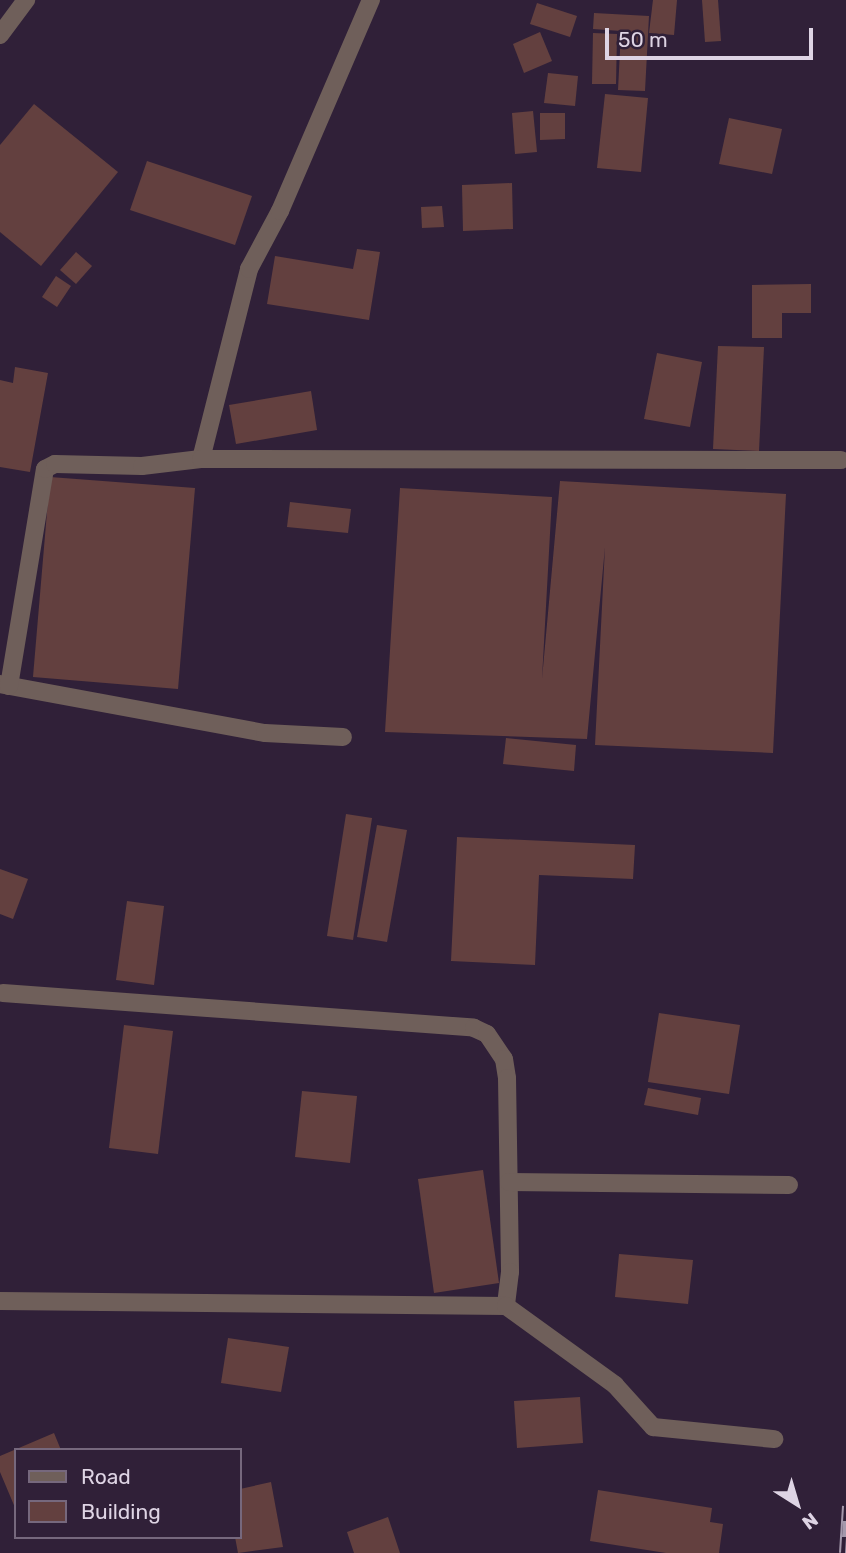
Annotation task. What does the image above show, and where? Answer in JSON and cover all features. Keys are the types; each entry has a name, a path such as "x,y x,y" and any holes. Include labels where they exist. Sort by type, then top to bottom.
{"street":[{"path":"0,36 26,0"},
{"path":"201,459 249,269 280,211 371,0"},
{"path":"343,737 265,733 5,685 45,468 55,464 142,466 201,459 841,460"},
{"path":"4,993 474,1028 487,1034 504,1059 509,1182 506,1306"},
{"path":"509,1182 789,1185"},
{"path":"0,1301 506,1306 615,1384 653,1427 774,1439"}],"building":[{"path":"653,0 677,0 674,35 649,33"},
{"path":"702,0 718,0 721,41 705,42"},
{"path":"537,3 577,16 570,37 530,24"},
{"path":"594,13 649,16 645,91 618,90 621,31 593,29"},
{"path":"540,32 552,61 524,73 513,44"},
{"path":"593,33 617,34 616,84 592,84"},
{"path":"548,73 578,76 575,106 544,103"},
{"path":"605,94 648,98 641,172 597,168"},
{"path":"34,104 118,172 41,266 0,232 0,145"},
{"path":"533,111 537,152 515,154 512,113"},
{"path":"540,113 565,113 565,139 540,140"},
{"path":"729,118 782,129 772,174 719,164"},
{"path":"147,161 252,196 235,245 130,210"},
{"path":"512,183 513,229 463,231 462,185"},
{"path":"442,206 444,227 422,228 421,207"},
{"path":"357,249 380,252 369,320 267,304 275,256 353,269"},
{"path":"76,252 92,266 76,284 60,270"},
{"path":"56,276 71,286 57,307 42,297"},
{"path":"811,284 811,313 782,313 782,338 752,338 752,285"},
{"path":"718,346 764,347 759,451 713,449"},
{"path":"657,353 702,362 690,427 644,419"},
{"path":"15,367 48,373 30,472 0,467 0,380 13,383"},
{"path":"311,391 317,430 236,444 229,405"},
{"path":"50,477 195,488 178,689 33,677"},
{"path":"560,481 786,494 773,753 595,745 605,547 587,739 385,732 400,488 552,497 542,679"},
{"path":"290,502 351,509 348,533 287,527"},
{"path":"506,738 576,745 574,771 503,764"},
{"path":"346,814 372,818 353,940 327,936"},
{"path":"377,825 407,830 387,942 357,937"},
{"path":"457,837 635,845 633,879 539,875 535,965 451,961"},
{"path":"0,869 28,879 13,919 0,914"},
{"path":"127,901 164,906 154,985 116,980"},
{"path":"659,1013 740,1025 729,1094 648,1082"},
{"path":"124,1025 173,1031 158,1154 109,1148"},
{"path":"648,1088 701,1098 698,1115 644,1105"},
{"path":"302,1091 357,1096 350,1163 295,1157"},
{"path":"483,1170 499,1283 434,1293 418,1179"},
{"path":"619,1254 693,1260 688,1304 615,1297"},
{"path":"228,1338 289,1347 281,1392 221,1383"},
{"path":"580,1397 583,1443 517,1448 514,1401"},
{"path":"54,1433 60,1448 19,1448"},
{"path":"14,1450 14,1505 0,1472 0,1456"},
{"path":"271,1482 283,1547 238,1553 235,1539 242,1539 242,1489"},
{"path":"598,1490 712,1508 710,1522 723,1524 719,1553 666,1553 590,1541"},
{"path":"388,1517 400,1553 354,1553 347,1532"}],"railway":[{"path":"843,1553 846,1506"}]}
